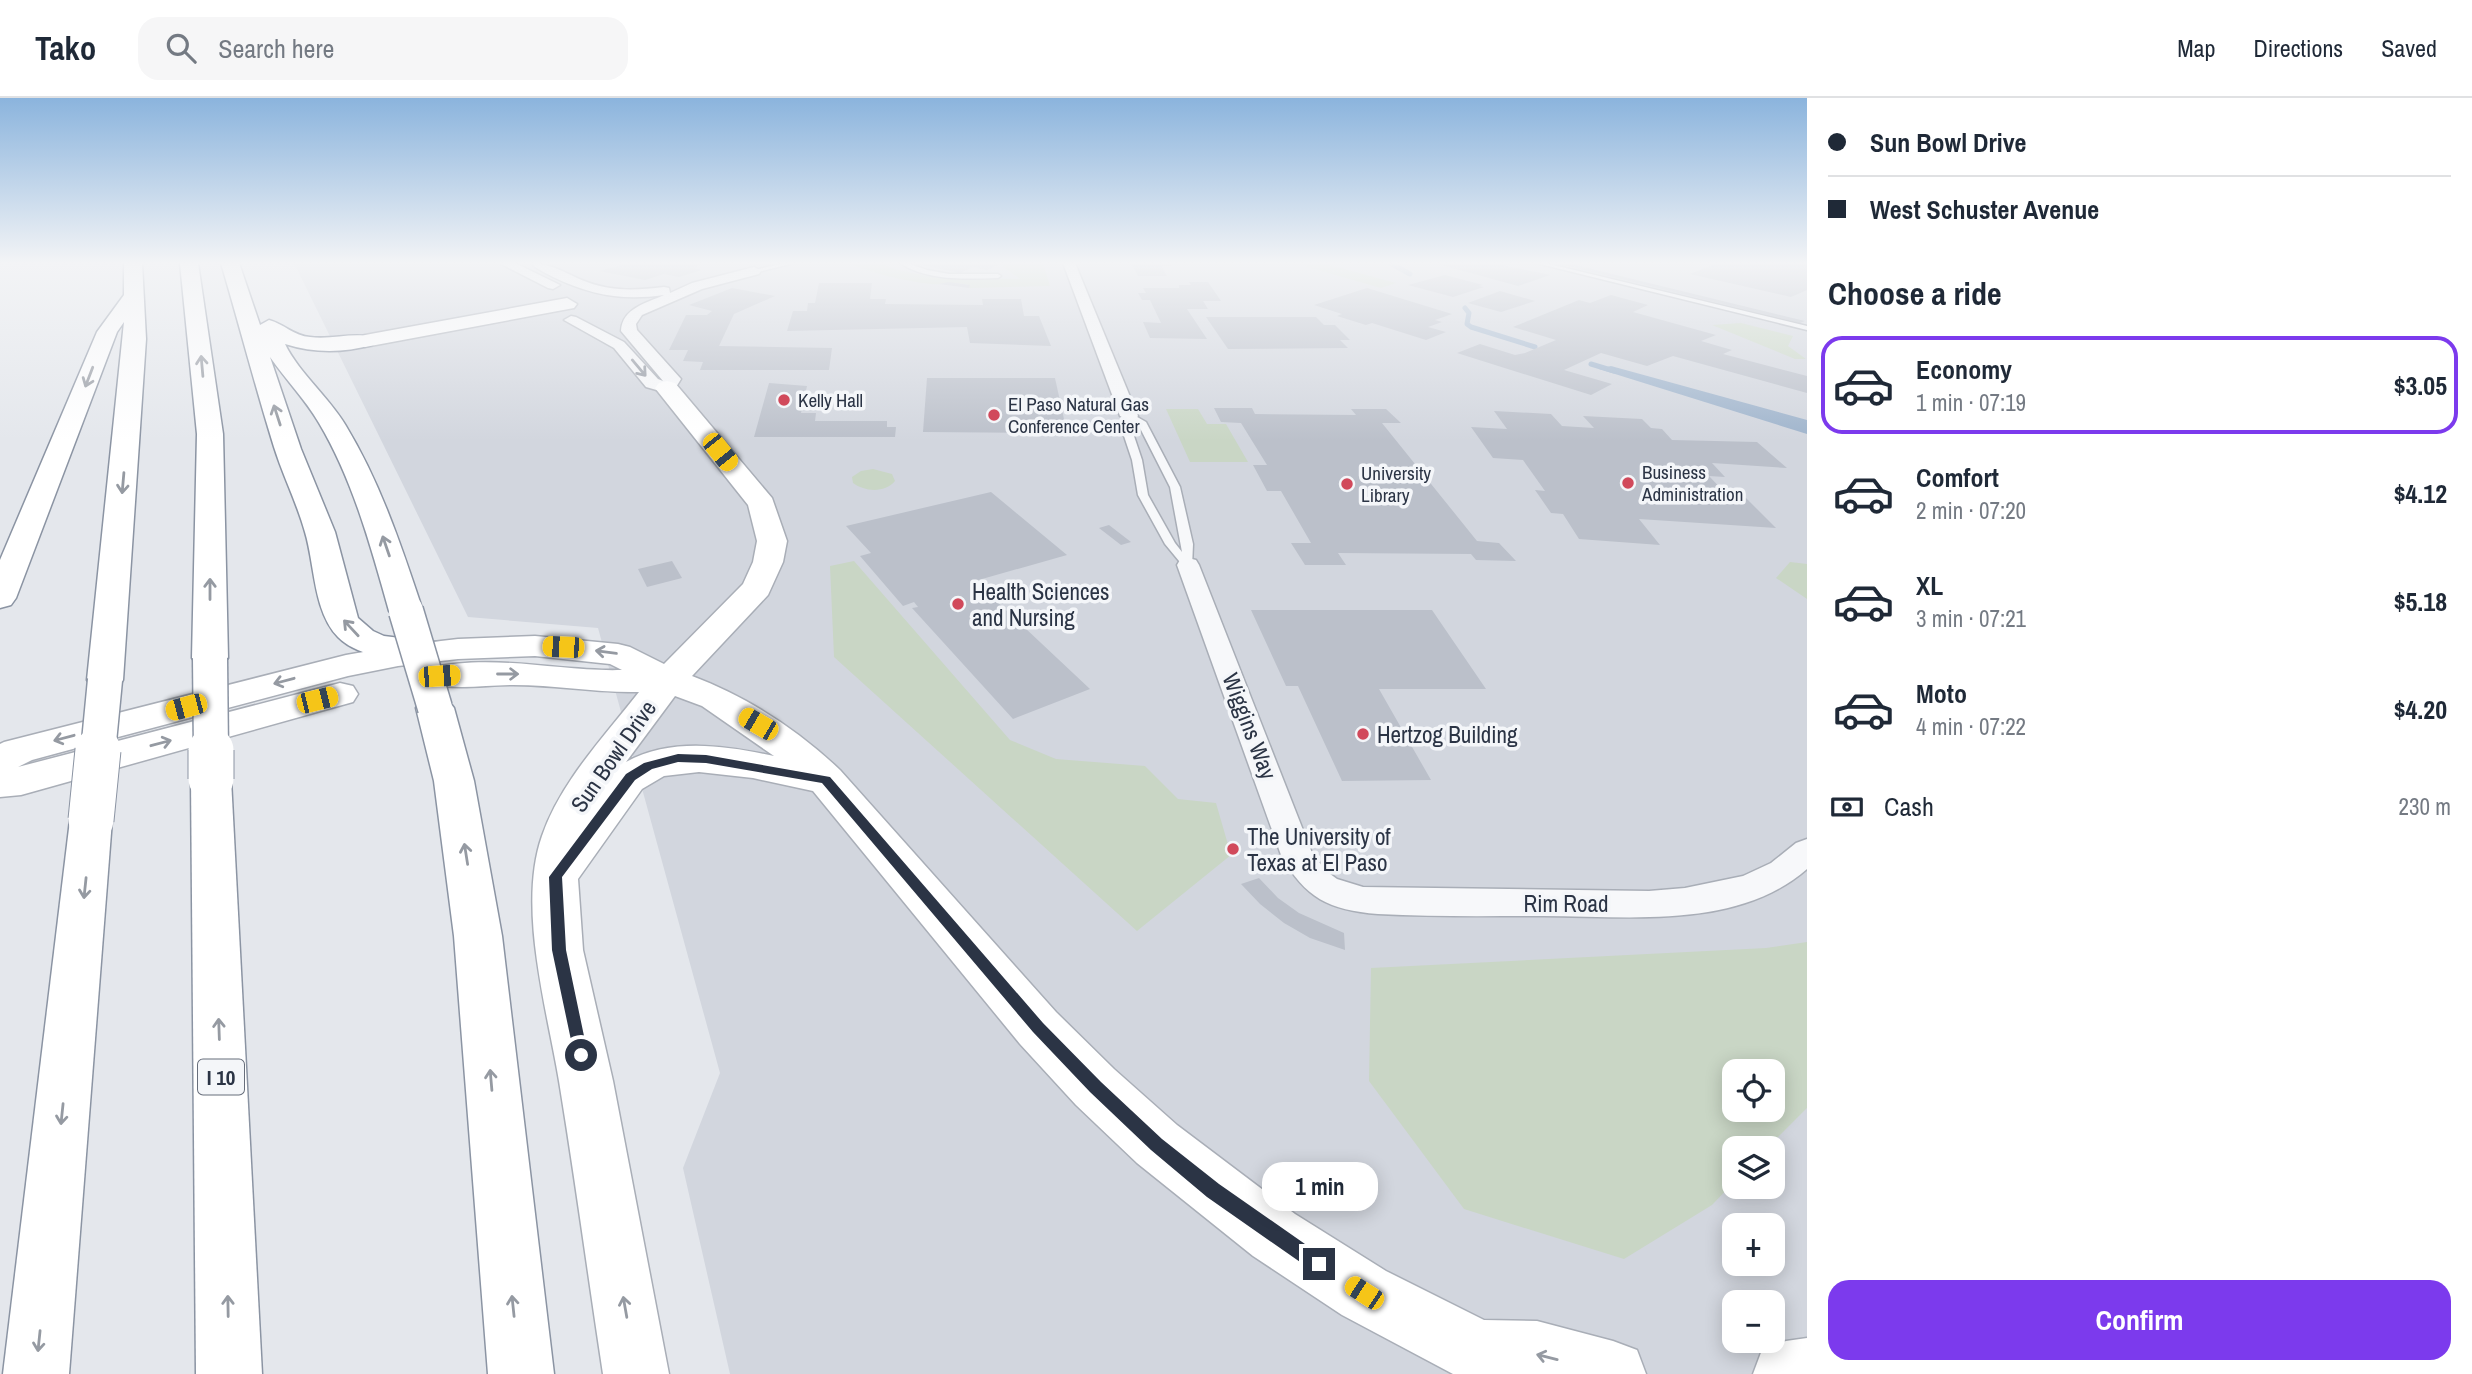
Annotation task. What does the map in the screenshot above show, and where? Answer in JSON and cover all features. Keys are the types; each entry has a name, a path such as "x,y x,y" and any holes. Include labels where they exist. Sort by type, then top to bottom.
{"main road":[{"path":"0,598 107,332 114,323"},
{"path":"36,1374 105,680 129,415 134,323"},
{"name":"I 10","path":"198,323 210,434 211,779 229,1374"},
{"path":"247,323 288,449 320,532 342,620 366,642 379,646 437,651"},
{"path":"268,323 282,337 300,343 367,345 516,323"},
{"path":"270,326 270,335 292,373 318,402 347,454 377,521 435,708 454,781 478,936 521,1374"},
{"path":"304,386 308,374 323,361 367,345"},
{"name":"Sun Bowl Drive","path":"636,1374 586,1081 559,950 556,877 563,836 586,787 668,680 757,588 768,562 772,541 762,505 667,388"},
{"path":"0,760 18,751 61,739 335,668 437,651 506,646 618,654 668,680 715,698 758,724 804,758 826,780 1038,1028 1095,1087 1213,1191 1364,1293 1492,1364 1537,1354 1613,1374"},
{"path":"0,783 21,781 317,700 406,680 488,674 547,675 603,682 668,680"},
{"path":"556,877 594,829 619,790 631,777 648,766 678,758 706,759 826,780"},
{"path":"1786,1374 1807,1371"}],"street":[{"path":"585,323 619,345 652,383 667,388"},
{"name":"Sun Bowl Drive","path":"630,323 629,331 673,379 667,388"},
{"name":"Wiggins Way","path":"1092,323 1129,416"},
{"name":"Wiggins Way","path":"1188,565 1297,856 1305,872 1317,883"},
{"name":"Rim Road","path":"1317,883 1342,897 1363,901 1651,904 1733,892 1781,874 1807,851"}],"lane":[{"path":"1785,323 1807,328"},
{"name":"Wiggins Way","path":"1129,416 1143,424 1175,487 1188,544 1188,565 1170,544 1143,495 1137,460 1125,424 1129,416"}],"shaded area":[{"name":"The University of Texas at El Paso","path":"323,323 1807,323 1807,1374 730,1374 683,1168 720,1073 598,628 468,617"}],"green space":[{"path":"1741,323 1793,336 1788,346 1806,359 1795,359 1712,325"},
{"path":"1166,409 1198,409 1207,424 1226,424 1248,462 1190,462"},
{"path":"873,469 892,474 895,481 886,488 875,490 853,483 852,477 861,471"},
{"path":"854,561 1010,740 1056,759 1145,766 1178,799 1216,803 1231,855 1137,931 834,657 830,566"},
{"path":"1790,562 1807,564 1807,599 1776,578"},
{"path":"1807,942 1807,1108 1779,1136 1722,1136 1722,1195 1712,1205 1624,1259 1464,1209 1369,1081 1371,968 1766,948"}],"water":[{"path":"1611,366 1807,420 1807,434 1599,369"}],"building":[{"path":"682,323 730,323 719,346 832,348 829,370 700,370 703,362 683,361 688,350 669,350"},
{"path":"790,323 1042,323 1051,346 970,343 967,327 787,331"},
{"path":"1143,323 1196,323 1207,339 1150,338"},
{"path":"1210,323 1322,323 1335,325 1350,340 1340,340 1348,348 1228,349"},
{"path":"1358,323 1440,323 1428,327 1446,332 1426,340 1372,323 1366,325"},
{"path":"1524,323 1671,323 1716,335 1701,341 1732,350 1723,354 1807,376 1807,393 1673,356 1647,366 1601,353 1564,370 1612,384 1591,395 1457,353 1480,344 1515,355 1556,340 1513,327"},
{"name":"El Paso Natural Gas Conference Center","path":"927,378 1055,378 1067,433 923,432"},
{"name":"Kelly Hall","path":"769,383 807,386 801,413 816,413 815,421 887,421 887,427 896,427 895,437 754,437"},
{"name":"University Library","path":"1214,408 1252,408 1255,414 1356,415 1351,409 1386,409 1401,423 1382,423 1477,541 1499,543 1516,561 1476,560 1471,554 1338,553 1346,565 1305,565 1291,543 1311,543 1281,491 1267,491 1253,465 1267,465 1241,423 1221,422"},
{"name":"Business Administration","path":"1494,411 1551,414 1562,426 1594,428 1583,416 1642,419 1651,428 1662,429 1672,440 1757,442 1787,468 1712,463 1725,477 1709,476 1729,497 1746,498 1776,528 1639,519 1660,545 1579,539 1563,514 1551,513 1535,490 1545,491 1523,460 1493,458 1471,427 1507,429"},
{"name":"Health Sciences and Nursing","path":"991,492 1067,555 975,581 1090,689 1013,719 912,608 918,607 914,602 903,606 860,556 871,553 846,526"},
{"path":"1109,525 1131,542 1121,545 1099,528"},
{"path":"672,561 682,578 647,587 638,569"},
{"name":"Hertzog Building","path":"1251,610 1432,610 1486,689 1379,689 1431,780 1342,781 1298,686 1286,686"},
{"path":"1259,878 1278,898 1299,913 1344,933 1345,950 1310,938 1284,923 1260,904 1241,884"}],"waterway":[{"path":"1467,323 1471,327 1535,347"},
{"path":"1591,364 1614,371"}],"place":[{"name":"Kelly Hall","path":"784,400"},
{"name":"El Paso Natural Gas Conference Center","path":"994,415"},
{"name":"Business Administration","path":"1628,483"},
{"name":"University Library","path":"1347,484"},
{"name":"Health Sciences and Nursing","path":"958,604"},
{"name":"Hertzog Building","path":"1363,734"},
{"name":"The University of Texas at El Paso","path":"1233,849"}],"route":[{"path":"581,1055 559,950 556,877 594,829 619,790 631,777 648,766 678,758 706,759 826,780 1038,1028 1095,1087 1213,1191 1319,1264"}]}
